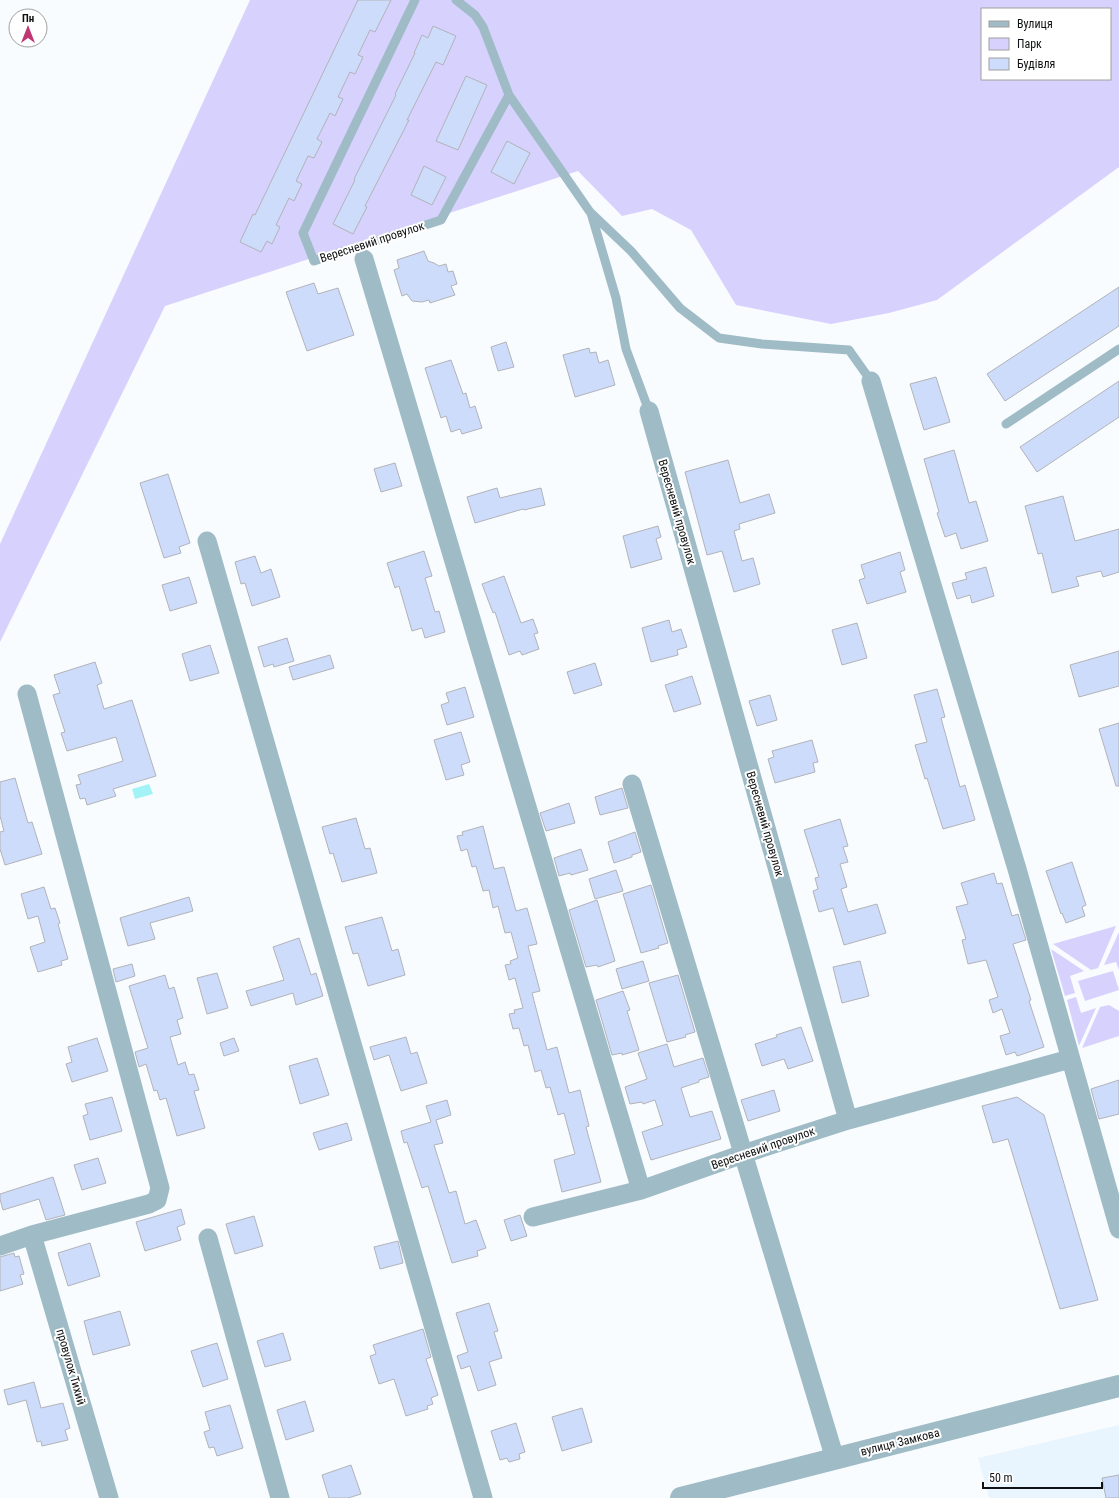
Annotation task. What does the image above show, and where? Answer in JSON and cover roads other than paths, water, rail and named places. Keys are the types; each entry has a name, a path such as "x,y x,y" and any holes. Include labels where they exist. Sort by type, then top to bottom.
{"street":[{"path":"364,259 641,1190"},
{"path":"871,381 1017,869 1119,1229"},
{"name":"Вересневий провулок","path":"533,1217 641,1190 742,1154 848,1120 649,411"},
{"path":"207,541 484,1498"},
{"path":"0,1246 32,1235 149,1204 157,1200 160,1188 27,694"},
{"path":"632,784 742,1154 835,1459"},
{"path":"848,1120 1070,1059"},
{"name":"провулок Тихий","path":"32,1235 109,1498"},
{"path":"208,1238 280,1498"},
{"name":"вулиця Замкова","path":"681,1498 1119,1386"}],"lane":[{"name":"Вересневий провулок","path":"415,0 303,233 314,261 441,220 509,95"},
{"path":"456,0 475,15 483,27 509,95 590,212 630,251 680,308 719,338 762,344 849,350 871,381"},
{"name":"Вересневий провулок","path":"590,212 616,298 626,349 649,411"},
{"path":"1006,424 1119,349"}],"water":[{"path":"149,784 153,794 135,799 132,789"}]}
